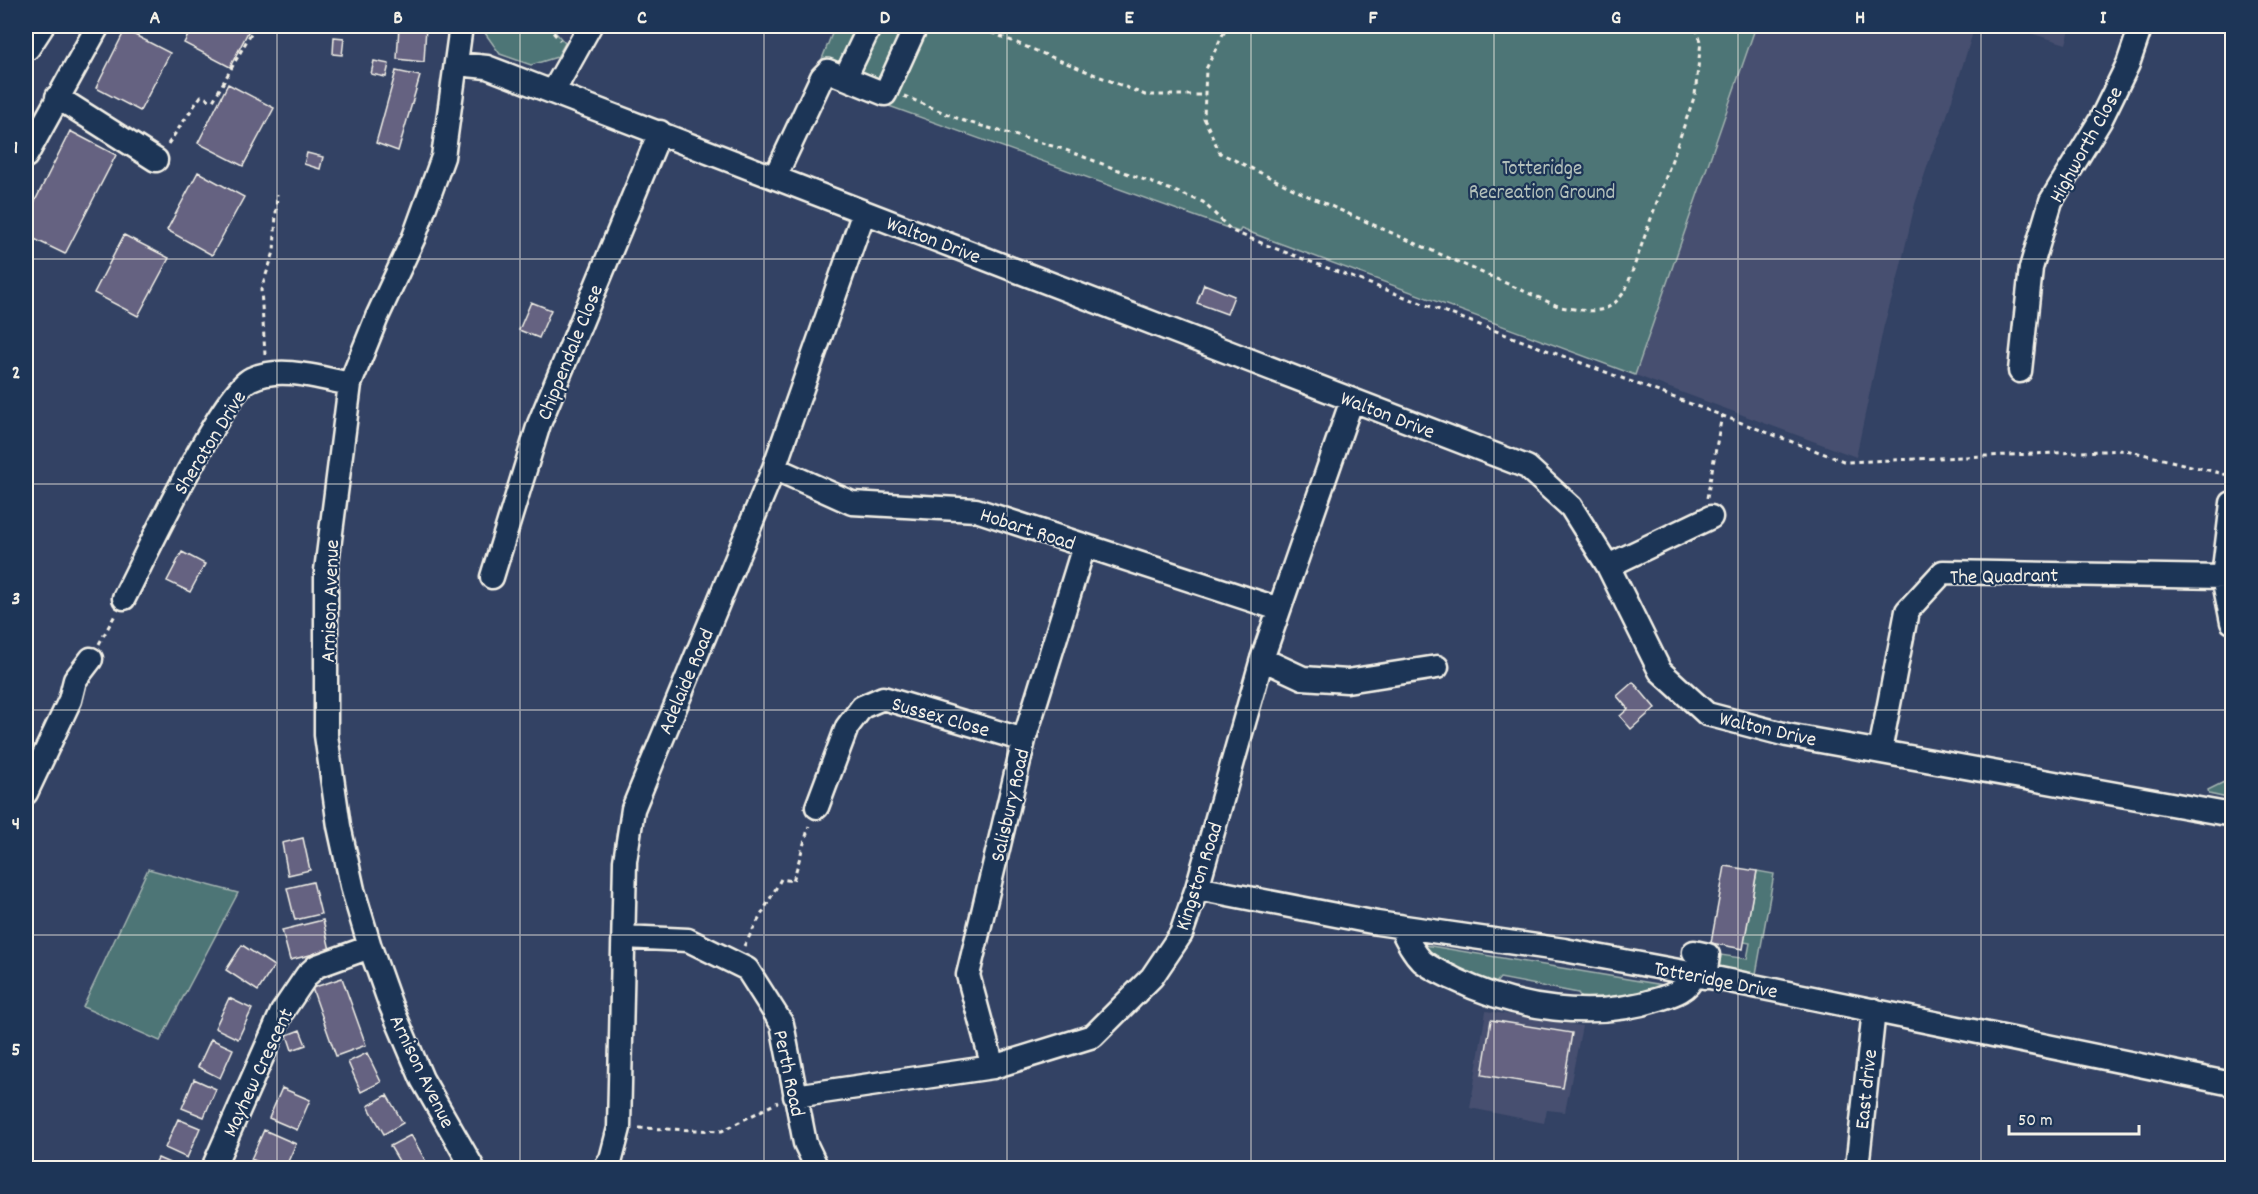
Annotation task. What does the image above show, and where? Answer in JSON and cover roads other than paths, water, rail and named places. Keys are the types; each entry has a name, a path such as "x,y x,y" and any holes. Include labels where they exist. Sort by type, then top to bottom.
{"main road":[{"path":"26,46 39,26"}],"street":[{"path":"26,156 98,26"},
{"name":"Arnison Avenue","path":"461,26 443,158 414,237 377,316 350,384 326,571 326,735 350,880 370,947 391,1006 422,1079 473,1168"},
{"path":"553,92 590,26"},
{"path":"775,177 822,77 828,71 885,94 916,26"},
{"name":"Highworth Close","path":"2020,371 2031,268 2051,201 2100,121 2128,64 2140,26"},
{"path":"845,78 869,28"},
{"name":"Walton Drive","path":"457,64 487,67 660,132 1527,467 1571,507 1608,566 1660,671 1707,714 1787,735 2232,815"},
{"path":"57,97 156,160"},
{"name":"Chippendale Close","path":"492,578 539,424 660,132"},
{"name":"Adelaide Road","path":"605,1168 611,1159 619,1128 625,861 633,809 774,468 864,212"},
{"name":"Sheraton Drive","path":"124,598 174,498 233,396 249,379 266,374 298,374 350,384"},
{"name":"Kingston Road","path":"795,1094 993,1067 1093,1036 1152,977 1181,934 1197,888 1262,658 1352,400"},
{"name":"Hobart Road","path":"774,468 852,503 976,510 1279,609"},
{"path":"2232,503 2223,577 2232,622"},
{"path":"1608,566 1707,519"},
{"name":"Salisbury Road","path":"993,1067 968,975 1024,740 1084,546"},
{"name":"The Quadrant","path":"1880,751 1907,611 1943,572 2223,577"},
{"path":"1262,658 1303,678 1347,681 1437,667"},
{"path":"26,793 70,700 75,680 91,659"},
{"name":"Sussex Close","path":"817,807 847,727 862,707 883,698 1024,740"},
{"name":"Totteridge Drive","path":"1197,888 1400,926 1698,968 1874,1010 2232,1084"},
{"path":"1400,926 1423,961 1447,976 1498,998 1545,1007 1610,1010 1648,1003 1676,994 1690,984 1698,968"},
{"name":"Perth Road","path":"624,937 688,940 747,969 782,1024 805,1143 817,1168"},
{"name":"Mayhew Crescent","path":"213,1168 282,1011 307,975 317,966 370,947"},
{"name":"East drive","path":"1857,1168 1874,1010"}],"park label":[{"name":"Totteridge Recreation Ground","path":"1542,179"}]}
